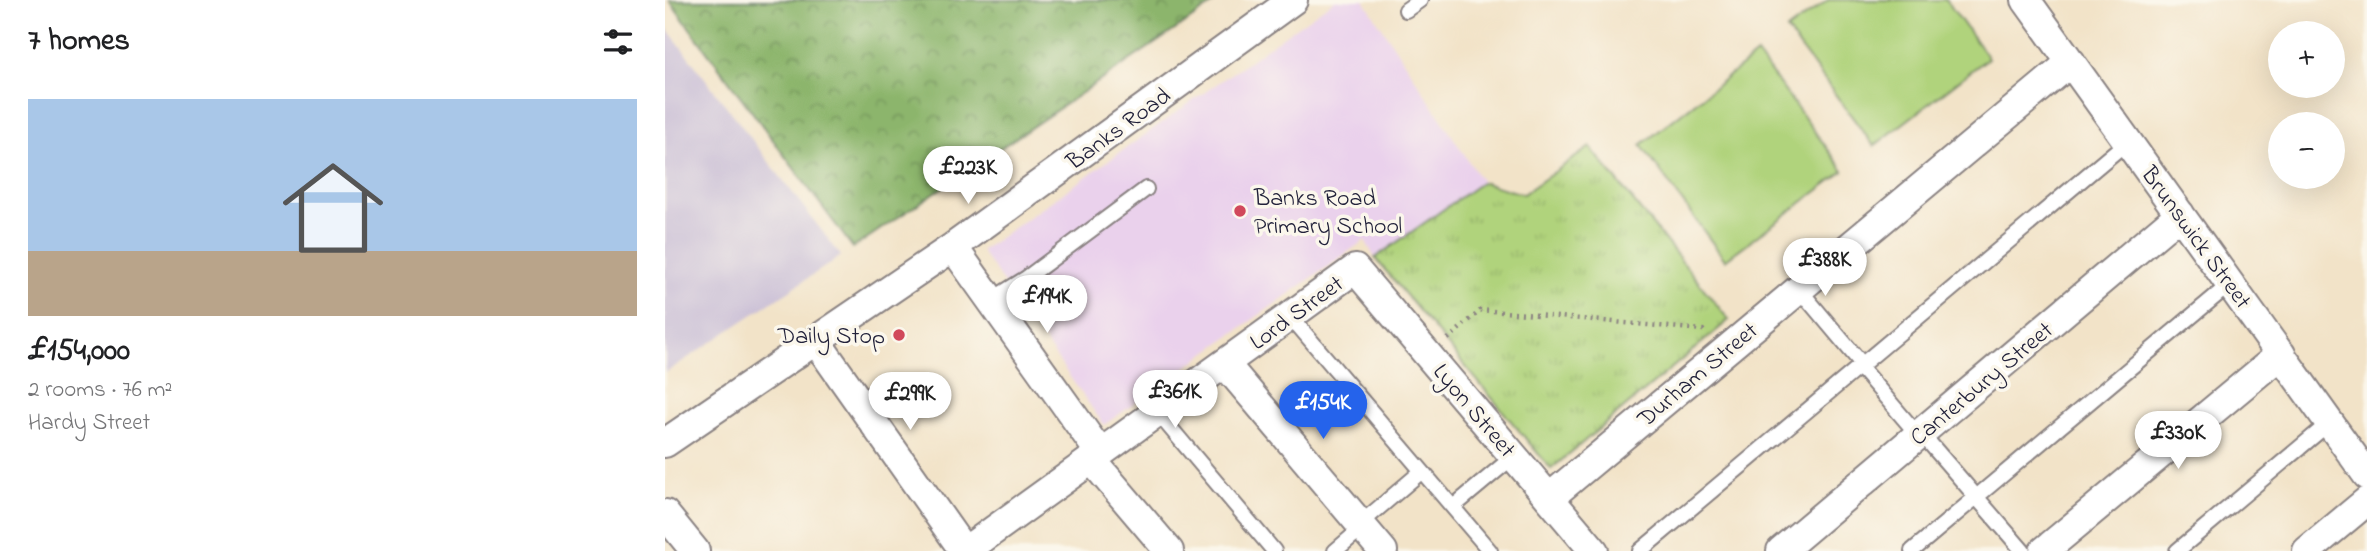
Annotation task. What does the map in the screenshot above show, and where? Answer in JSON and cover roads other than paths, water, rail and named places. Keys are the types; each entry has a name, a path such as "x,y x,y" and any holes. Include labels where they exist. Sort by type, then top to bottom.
{"street":[{"name":"Banks Road","path":"665,443 953,247 1293,0"},
{"name":"Brunswick Street","path":"2027,0 2367,475"},
{"name":"Durham Street","path":"1549,498 2071,62"},
{"name":"Canterbury Street","path":"1781,551 2180,214"},
{"path":"953,247 992,299 1096,456 1169,551"},
{"name":"Lord Street","path":"965,551 1355,269"},
{"name":"Lyon Street","path":"1355,269 1594,551"},
{"path":"815,341 965,551"},
{"path":"2044,551 2281,354"},
{"path":"1225,364 1383,551"},
{"path":"2307,551 2367,500"},
{"path":"665,514 695,551"}],"lane":[{"path":"1406,10 1420,0"},
{"path":"1640,551 2128,141"},
{"path":"992,299 1025,279 1146,189"},
{"path":"1912,551 2230,284"},
{"path":"1799,289 1860,365 2023,551"},
{"path":"1290,316 1490,551"},
{"path":"1157,412 1274,551"},
{"path":"2177,551 2329,423"},
{"path":"1453,507 1514,456"},
{"path":"1335,551 1422,471"}],"place":[{"name":"Banks Road Primary School","path":"1240,211"},
{"name":"Daily Stop","path":"899,335"}]}
